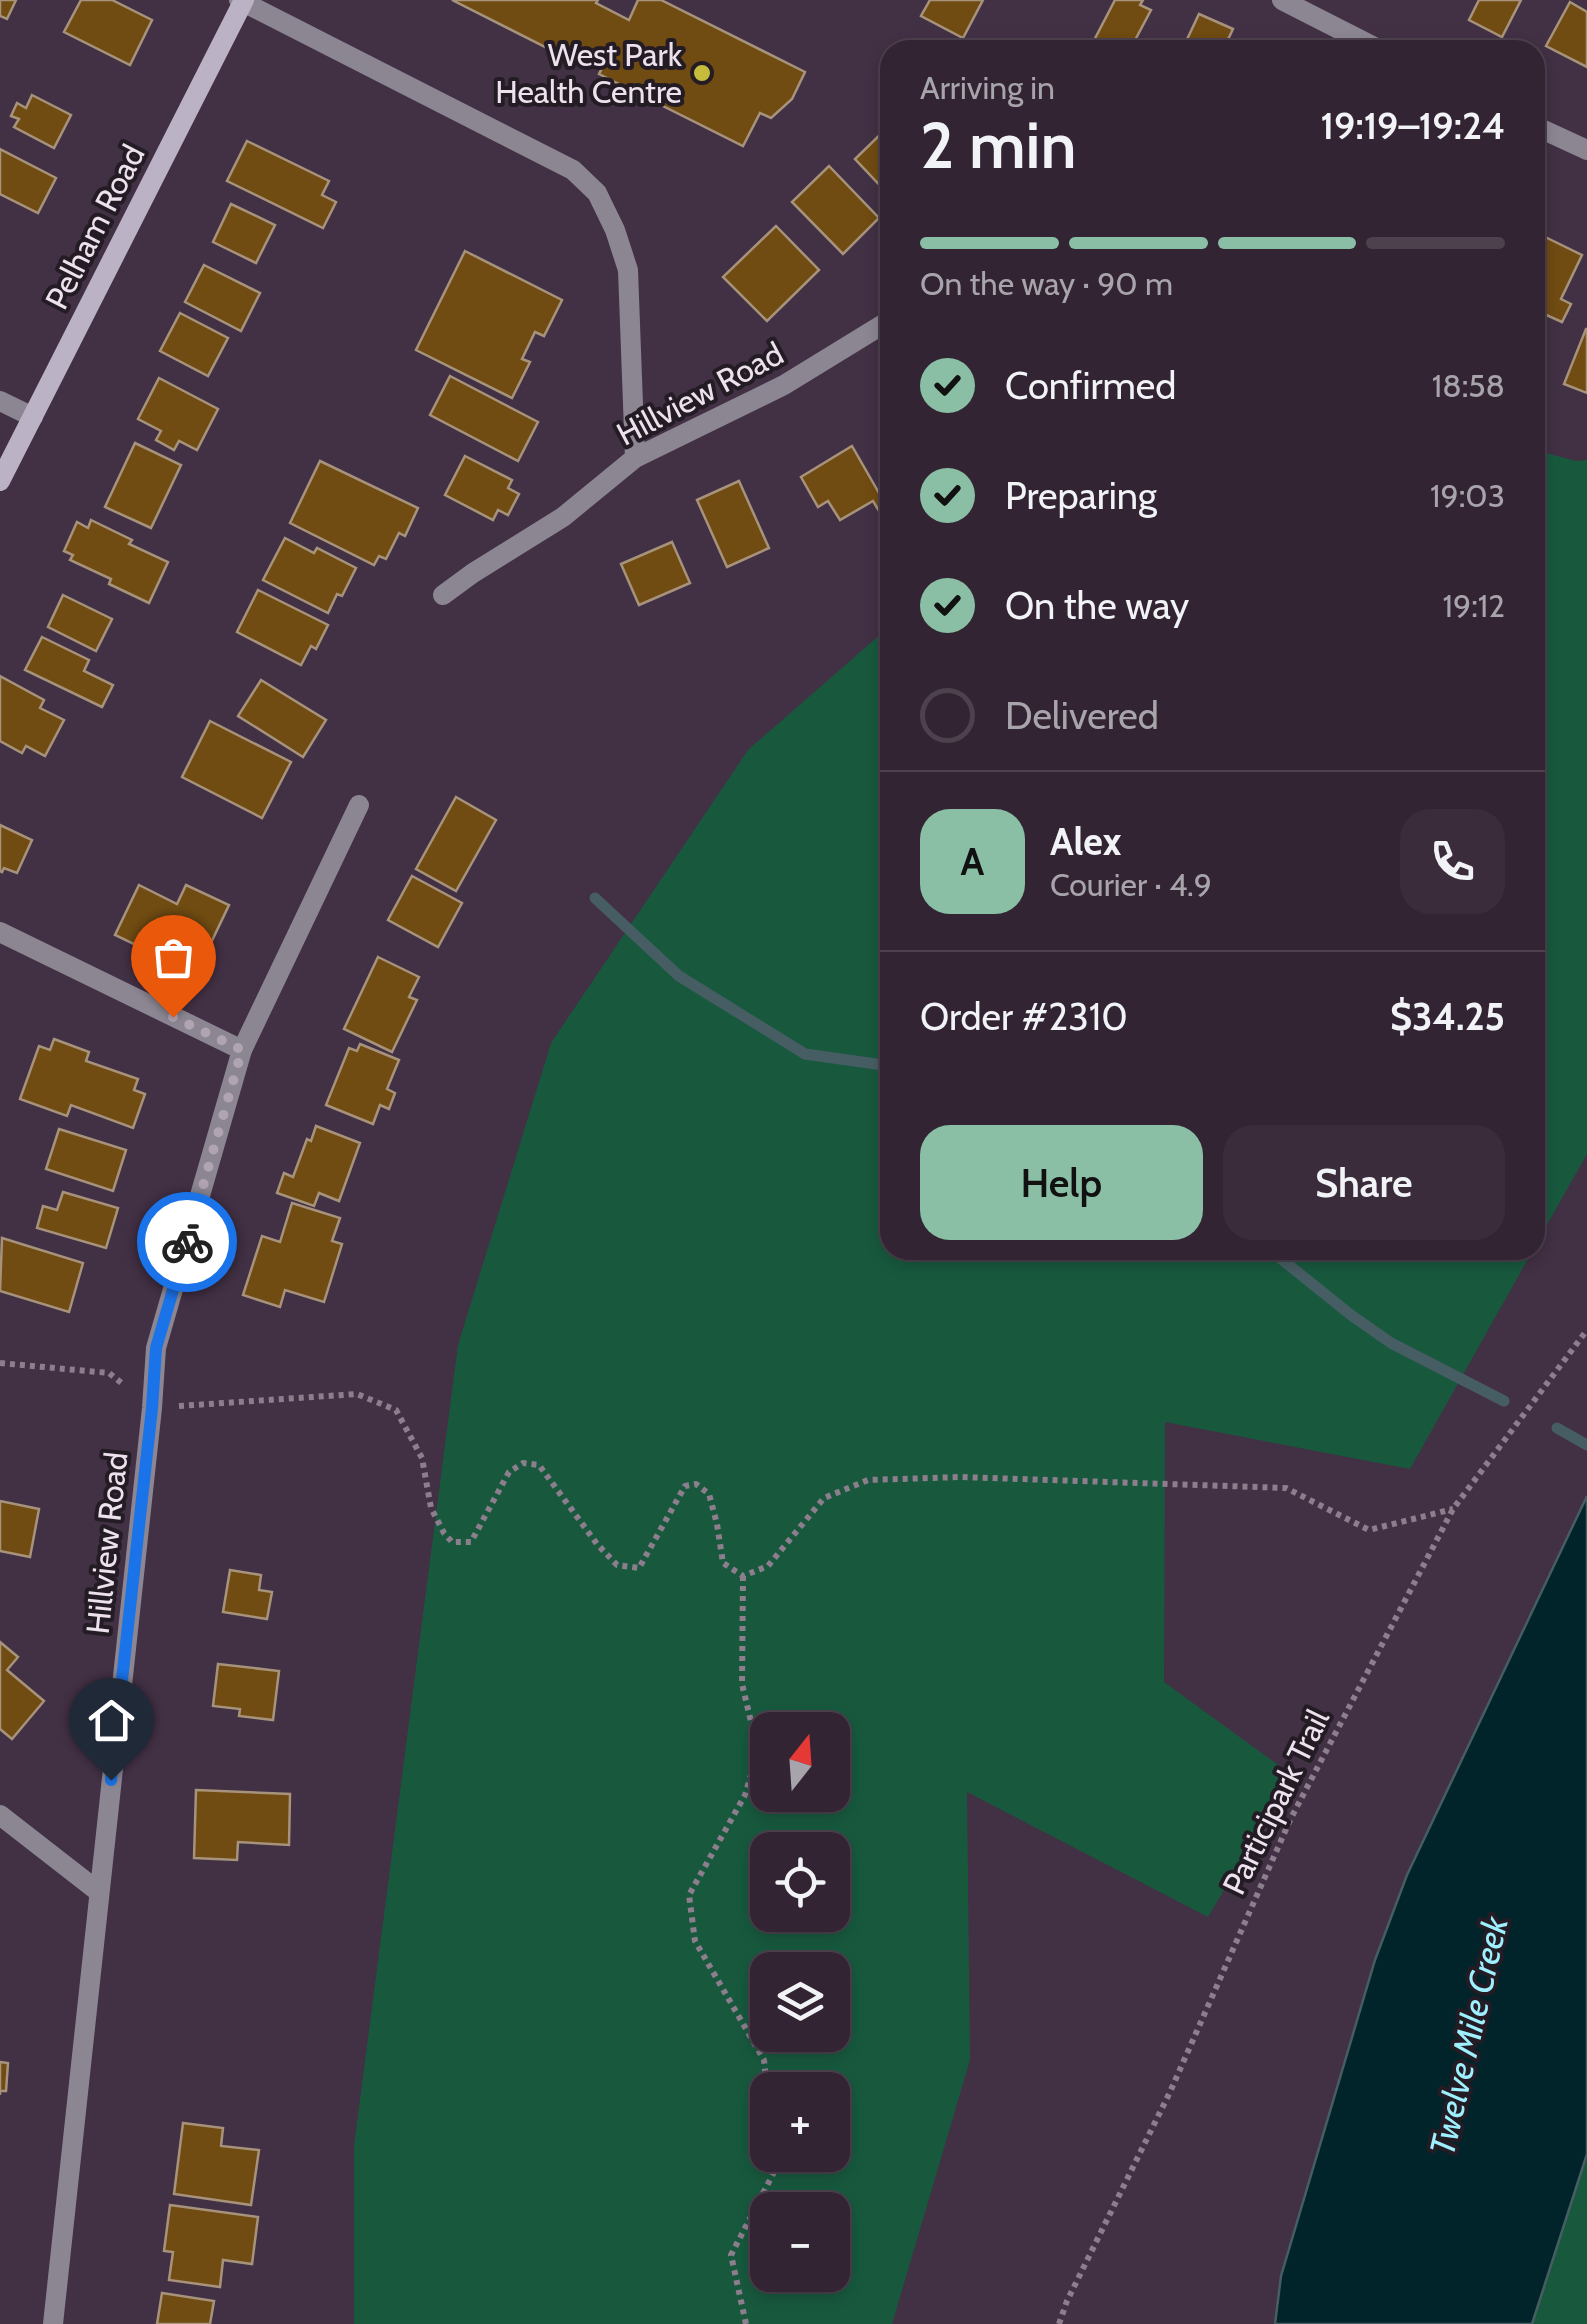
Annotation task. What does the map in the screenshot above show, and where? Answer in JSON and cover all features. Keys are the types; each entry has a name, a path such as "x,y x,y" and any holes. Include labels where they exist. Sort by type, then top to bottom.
{"main road":[{"name":"Pelham Road","path":"0,481 242,1"}],"street":[{"path":"1282,0 1360,40"},
{"path":"242,1 573,170 596,193 615,230 628,270 635,458"},
{"path":"1545,131 1587,150"},
{"name":"Hillview Road","path":"442,595 562,517 635,458 784,385 880,326"},
{"path":"0,401 33,418"},
{"name":"Hillview Road","path":"54,2324 156,1348 242,1050 359,805"},
{"path":"0,932 242,1050"},
{"path":"0,1816 99,1892"}],"path":[{"name":"Participark Trail","path":"1059,2324 1170,2092 1291,1818 1453,1509 1587,1330"},
{"path":"0,1362 109,1373 152,1408 357,1394 396,1410 422,1458 431,1508 452,1542 470,1542 509,1472 523,1463 539,1465 607,1555 617,1565 638,1568 685,1486 696,1484 708,1494 723,1563 743,1576"},
{"path":"743,1576 768,1566 824,1498 868,1480 960,1477 1286,1488 1368,1530 1453,1509"},
{"path":"743,1576 742,1684 758,1750 745,1796 689,1895 694,1941 764,2060 765,2072"},
{"path":"746,2324 731,2255 774,2172"}],"green space":[{"path":"1545,453 1587,460 1587,1154 1545,1228"},
{"path":"880,635 880,1260 1527,1260 1410,1469 1165,1422 1164,1682 1292,1775 1208,1917 967,1792 970,2060 892,2324 354,2324 354,2146 458,1345 551,1043 748,750"},
{"path":"1587,2154 1587,2324 1532,2324"}],"water":[{"name":"Twelve Mile Creek","path":"1587,1496 1587,2154 1532,2324 1275,2324 1281,2276 1375,1960 1407,1875"}],"building":[{"path":"0,0 16,0 7,19 0,16"},
{"path":"81,0 112,0 152,20 130,65 64,32"},
{"name":"West Park Health Centre","path":"452,0 598,0 596,3 629,20 638,0 661,0 805,72 792,99 771,118 760,113 743,146 599,74 603,66 573,51 569,59"},
{"path":"930,0 983,0 963,38 921,16"},
{"path":"1115,0 1143,0 1140,5 1151,10 1135,40 1094,40"},
{"path":"1479,0 1521,0 1502,37 1469,20"},
{"path":"1570,2 1587,12 1587,67 1546,46"},
{"path":"1199,14 1233,29 1228,40 1187,40"},
{"path":"32,95 71,115 54,148 14,127 19,119 11,116 17,103 26,108"},
{"path":"880,135 880,185 855,159"},
{"path":"247,141 329,181 322,195 336,202 323,228 227,181"},
{"path":"0,149 56,178 38,213 0,194"},
{"path":"829,166 879,218 843,254 792,202"},
{"path":"231,204 275,225 256,263 213,242"},
{"path":"776,226 819,270 767,321 723,277"},
{"path":"1545,237 1582,255 1561,299 1571,304 1562,322 1545,314"},
{"path":"465,251 562,300 544,336 535,332 522,359 530,362 512,398 416,350"},
{"path":"204,265 260,293 241,331 185,302"},
{"path":"180,313 228,338 208,376 160,351"},
{"path":"1587,329 1587,393 1564,384"},
{"path":"450,376 538,422 518,461 430,415"},
{"path":"159,378 218,409 197,450 179,441 174,450 156,440 161,431 138,419"},
{"path":"135,443 181,465 151,528 105,507"},
{"path":"852,446 880,492 880,513 873,501 840,520 828,501 818,507 801,477"},
{"path":"465,456 512,480 508,488 519,494 508,515 498,510 493,520 445,495"},
{"path":"320,461 418,508 405,536 399,533 386,559 379,556 374,565 290,523"},
{"path":"739,481 769,548 727,567 697,500"},
{"path":"91,520 168,562 149,603 70,560 73,555 64,551 77,522 88,528"},
{"path":"285,538 314,553 317,548 356,568 328,613 263,580"},
{"path":"672,542 690,583 639,605 621,564"},
{"path":"258,590 328,625 316,649 311,646 301,665 237,632"},
{"path":"63,595 112,619 96,651 48,627"},
{"path":"42,637 89,660 84,671 113,685 102,707 25,670"},
{"path":"0,676 44,700 40,708 64,720 45,756 26,746 22,753 0,741"},
{"path":"261,680 326,720 303,757 238,716"},
{"path":"210,721 291,762 262,818 182,777"},
{"path":"456,797 496,820 456,891 416,869"},
{"path":"0,825 32,840 17,873 4,868 0,871"},
{"path":"412,876 462,903 438,947 388,920"},
{"path":"139,885 177,904 186,885 229,905 196,974 115,935"},
{"path":"378,957 419,977 409,997 417,1000 392,1052 344,1029"},
{"path":"54,1039 89,1052 86,1061 138,1079 134,1090 145,1094 133,1128 71,1105 67,1116 20,1099 39,1046 50,1050"},
{"path":"360,1044 399,1060 387,1089 395,1093 389,1109 380,1105 373,1124 326,1105 349,1048 357,1051"},
{"path":"316,1126 360,1143 339,1201 319,1193 314,1206 277,1193 284,1173 293,1177"},
{"path":"59,1129 126,1150 113,1191 46,1169"},
{"path":"63,1192 118,1208 106,1248 37,1228 43,1206 57,1210"},
{"path":"292,1203 340,1218 332,1241 342,1244 324,1302 285,1290 280,1307 243,1295 262,1236 280,1242"},
{"path":"2,1238 83,1263 69,1312 0,1291"},
{"path":"0,1501 39,1509 30,1557 0,1551"},
{"path":"230,1570 261,1575 259,1590 272,1592 267,1619 223,1612"},
{"path":"0,1642 18,1657 7,1670 44,1701 12,1739 0,1729"},
{"path":"218,1664 279,1671 273,1720 239,1716 240,1709 213,1706"},
{"path":"196,1790 290,1794 289,1845 238,1842 237,1860 194,1858"},
{"path":"0,2062 8,2063 6,2091 0,2091"},
{"path":"183,2123 223,2128 221,2146 259,2150 251,2205 174,2194"},
{"path":"170,2205 258,2217 252,2264 223,2260 220,2287 169,2280 173,2252 164,2251"},
{"path":"162,2293 214,2301 210,2324 157,2324"}],"waterway":[{"path":"595,898 679,976 805,1054 880,1065"},
{"path":"1282,1260 1391,1343 1504,1401"},
{"path":"1557,1428 1587,1445"}],"way so far":[{"path":"173,1017 242,1050 187,1242"}],"place":[{"name":"West Park Health Centre","path":"702,73"}],"route":[{"path":"111,1780 156,1348 187,1242"}]}
